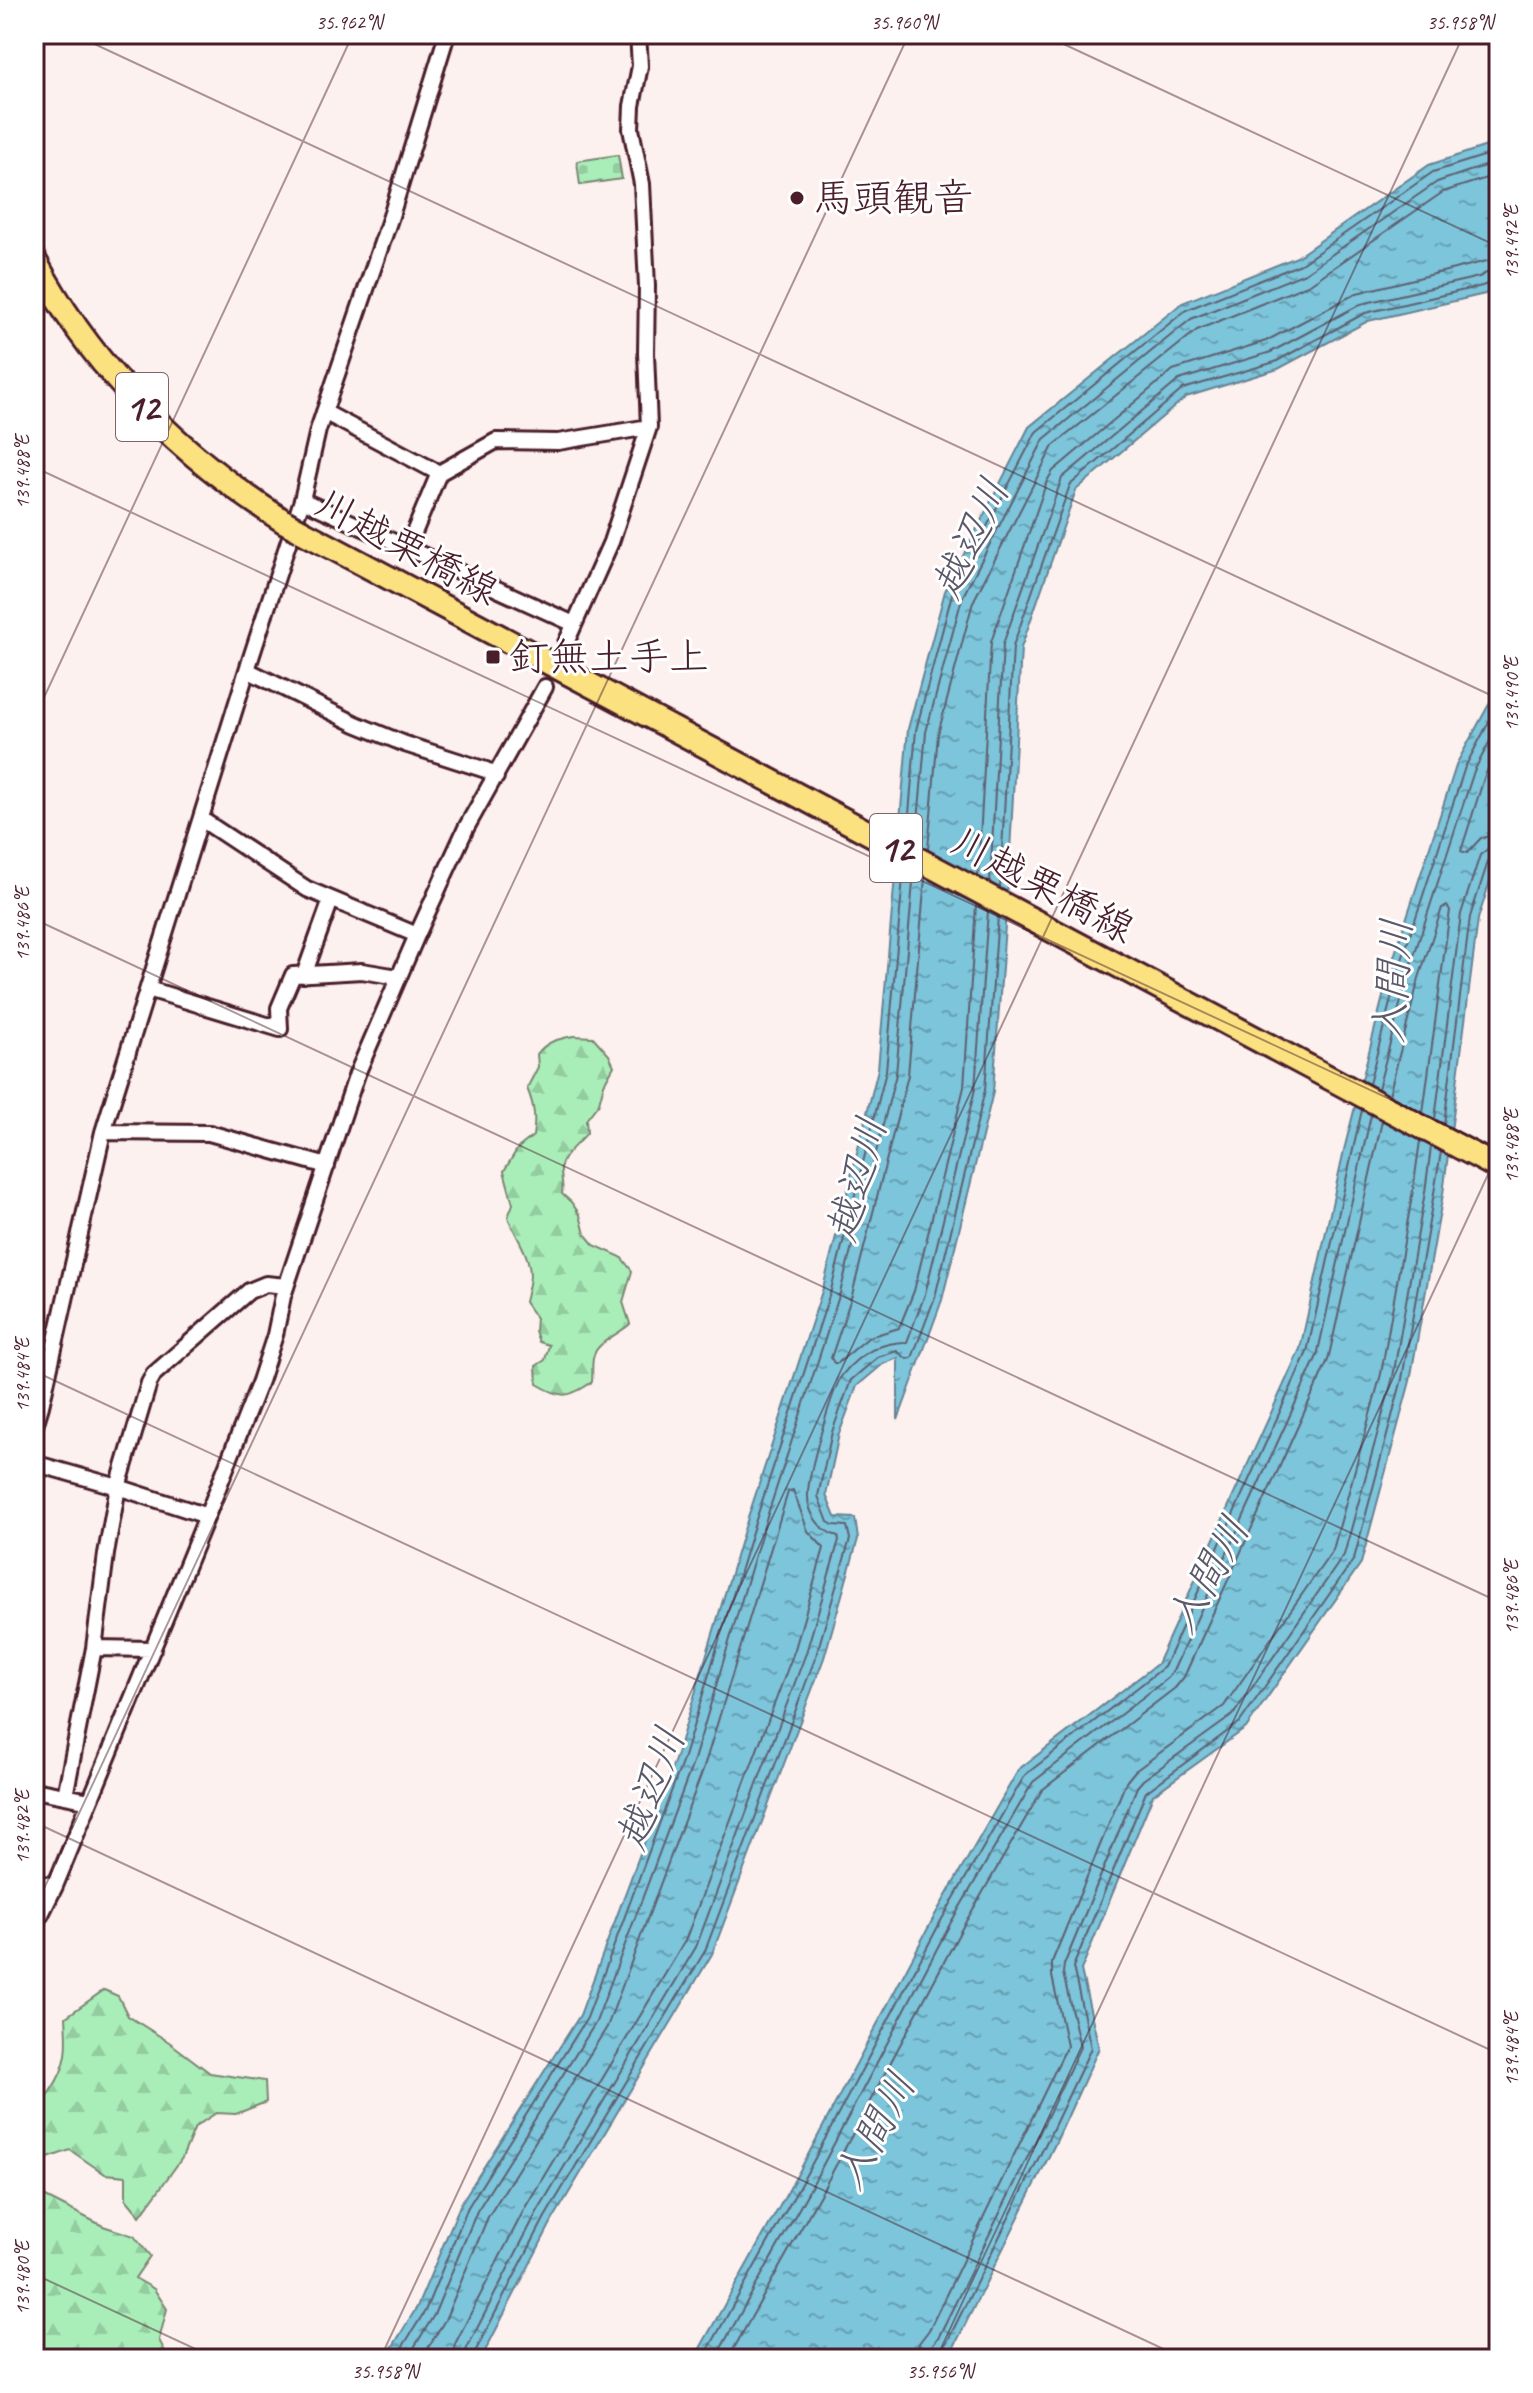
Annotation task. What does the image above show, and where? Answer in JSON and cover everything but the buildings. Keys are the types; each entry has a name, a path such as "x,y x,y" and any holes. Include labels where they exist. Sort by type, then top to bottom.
{"main road":[{"name":"川越栗橋線","path":"34,259 65,312 98,359 132,398 200,462 293,527 1499,1168"}],"street":[{"path":"34,1429 103,1132 302,500 324,412 391,216 447,34"},
{"path":"566,643 611,542 649,427 642,184 631,129 640,66 638,34"},
{"path":"324,412 439,473"},
{"path":"408,547 439,473 496,441 558,442 649,427"},
{"path":"302,500 574,624"},
{"path":"247,670 380,734 486,770 496,777"},
{"path":"34,1928 55,1886 153,1649 260,1381 286,1286 357,1074 466,828 545,687"},
{"path":"201,819 307,889 417,935"},
{"path":"304,975 331,900"},
{"path":"148,989 280,1029 279,1008 293,975 362,971 398,977"},
{"path":"103,1132 209,1133 327,1166"},
{"path":"65,1796 94,1648 118,1487 149,1383 154,1374 249,1291 266,1284 286,1286"},
{"path":"34,1463 207,1516"},
{"path":"94,1648 153,1649"},
{"path":"34,1790 90,1801"},
{"path":"34,1882 55,1886"}],"green space":[{"path":"618,155 622,179 580,185 577,161"},
{"path":"574,1036 593,1037 609,1055 614,1066 604,1084 599,1103 586,1120 587,1133 562,1162 562,1194 580,1215 585,1234 594,1245 621,1257 632,1271 623,1302 630,1324 596,1350 592,1382 565,1395 537,1384 536,1366 545,1360 549,1345 539,1342 535,1331 536,1318 525,1302 530,1281 529,1267 508,1217 513,1204 504,1171 518,1148 533,1136 534,1112 527,1088 538,1067 537,1054 553,1041"},
{"path":"104,1990 118,1996 128,2016 210,2073 265,2081 266,2102 236,2114 216,2113 195,2127 182,2158 140,2216 126,2199 126,2176 105,2174 70,2150 34,2165 34,2108 44,2101 61,2072 67,2046 66,2017"},
{"path":"34,2191 103,2226 134,2236 150,2256 135,2278 154,2289 167,2309 159,2340 169,2359 34,2359"}],"water":[{"name":"越辺川","path":"1499,142 1499,287 1485,294 1368,321 1278,369 1186,397 1076,490 1021,648 993,1092 942,1300 898,1420 898,1358 883,1364 857,1386 839,1434 826,1495 835,1517 855,1518 858,1539 824,1658 712,1954 552,2221 481,2359 385,2359 417,2307 461,2203 580,2015 676,1757 744,1530 823,1288 878,1069 908,729 945,591 1029,427 1182,303 1297,257 1429,165"},
{"name":"入間川","path":"1499,686 1499,853 1478,919 1443,1194 1410,1381 1361,1563 1246,1728 1153,1795 1081,1970 1099,2048 954,2347 943,2359 694,2359 800,2170 935,1915 1019,1769 1157,1664 1300,1349 1344,1150 1390,969 1457,763"}],"tunnel":[{"path":"545,687 566,643"}],"place":[{"name":"馬頭観音","path":"797,198"},
{"name":"釘無土手上","path":"493,657"}]}
